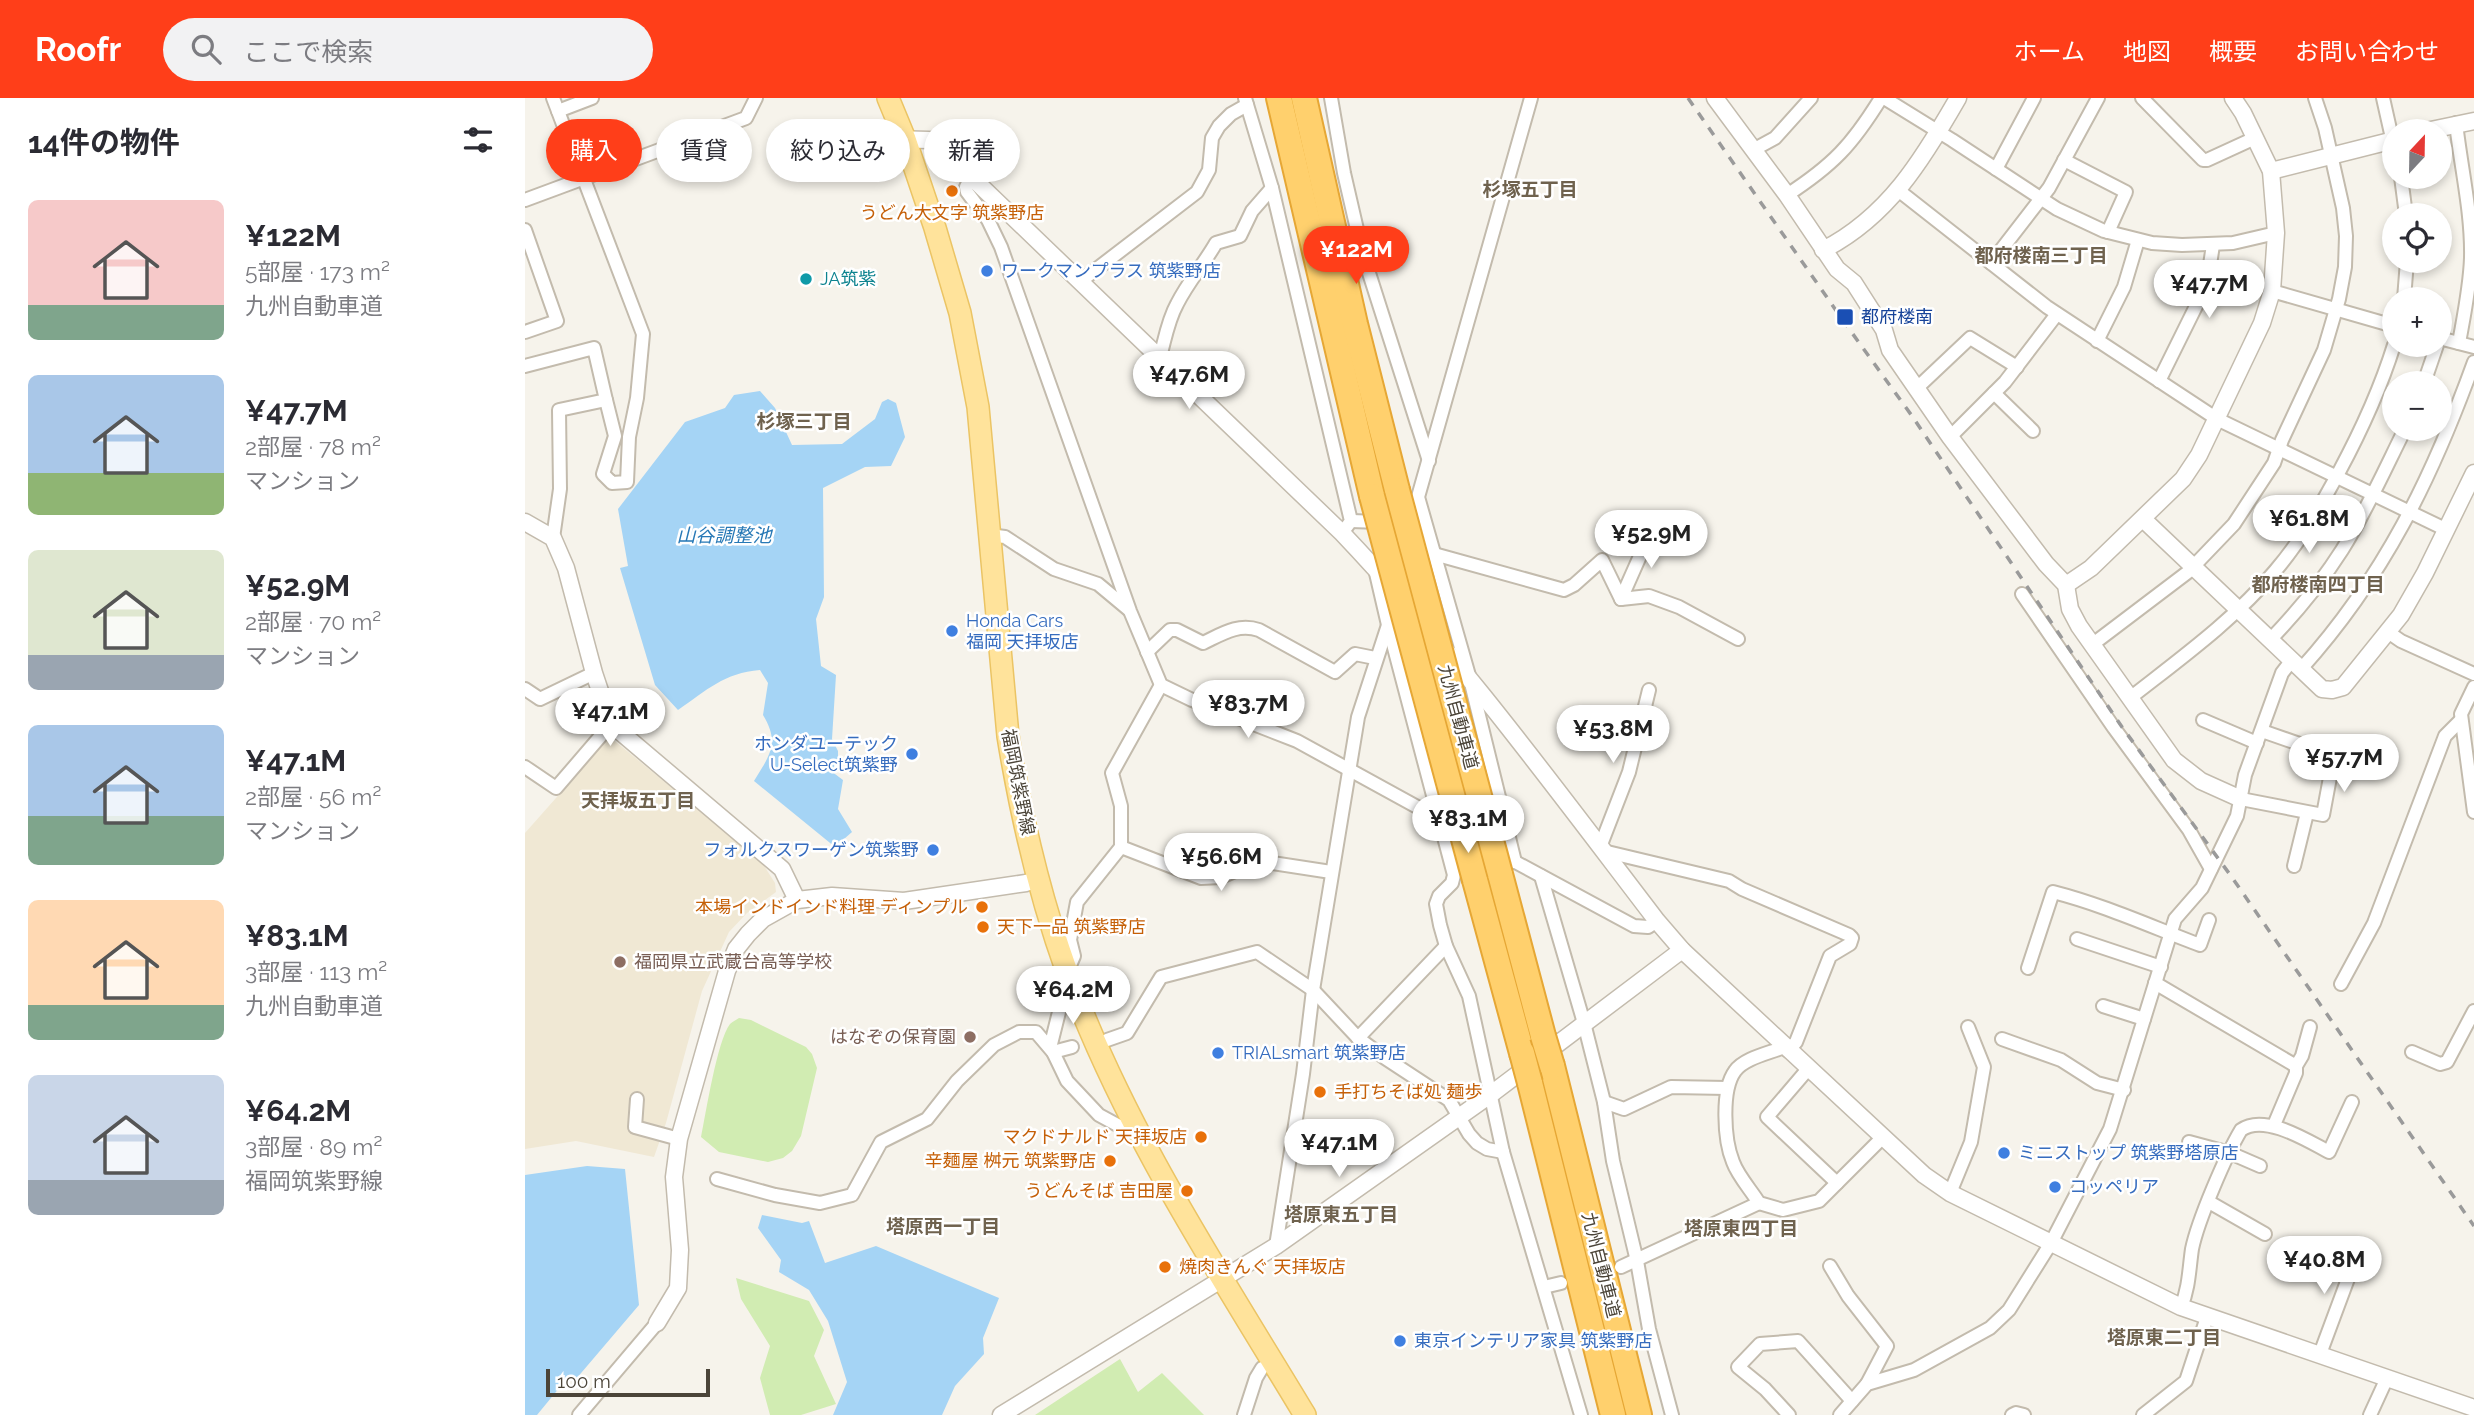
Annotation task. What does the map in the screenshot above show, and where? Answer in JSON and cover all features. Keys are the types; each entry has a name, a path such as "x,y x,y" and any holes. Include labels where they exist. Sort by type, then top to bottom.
{"highway":[{"name":"九州自動車道","path":"1279,98 1372,496 1530,1083 1613,1415"},
{"name":"九州自動車道","path":"1304,98 1355,324 1397,490 1508,868 1543,1037 1639,1415"}],"main road":[{"name":"福岡筑紫野線","path":"874,98 886,119"},
{"name":"福岡筑紫野線","path":"888,98 893,119"},
{"name":"福岡筑紫野線","path":"910,168 935,228 960,313 978,407 1008,736 1032,881 1099,1052 1216,1282 1290,1415"},
{"name":"福岡筑紫野線","path":"909,182 947,315 965,409 991,693 1003,781 1063,996 1086,1054 1123,1128 1216,1282 1305,1415"}],"street":[{"path":"553,98 561,119"},
{"path":"558,111 593,98"},
{"path":"642,157 746,118 756,98"},
{"path":"1331,98 1343,173 1362,251 1429,461"},
{"path":"1508,868 1470,678 1418,497 1531,98"},
{"path":"1716,98 1837,269 1854,283 1884,330 1890,350 1950,437 2046,564 2066,584 2070,609 2079,626 2180,765 2201,781 2241,799 2323,815 2334,756 2203,720"},
{"path":"1753,150 1775,138 1811,98"},
{"path":"1787,195 1821,174 1847,147 1882,98 2041,199 2108,232 2138,240 2182,245 2234,243 2276,233"},
{"path":"1823,250 1841,241 1873,216 1898,190 1916,168 1958,98"},
{"path":"1996,169 2033,98"},
{"path":"1991,263 2041,199 2098,98"},
{"path":"2142,98 2203,160 2255,138"},
{"path":"2066,584 2091,568 2183,479 2199,455 2262,323 2272,291 2276,233 2271,172 2233,98"},
{"path":"2093,644 2193,568 2241,514 2267,475 2324,349 2345,267 2346,236 2343,208 2325,128 2315,98"},
{"path":"1081,281 1197,192 1209,170 1212,138 1219,126 1246,101 1272,188 1346,527"},
{"path":"2387,101 2390,119"},
{"path":"2452,124 2474,121"},
{"path":"2456,123 2465,178 2471,256 2459,343"},
{"path":"2271,172 2382,145"},
{"path":"2064,160 2126,192 2108,232"},
{"path":"525,200 573,182"},
{"path":"525,366 594,348 615,436 603,474 612,483 627,482 629,437 638,398 643,334 586,182"},
{"path":"968,182 967,192 988,220 1000,247 1130,611 1161,685 1297,741 1438,818 1508,868 1541,876 1635,926 1648,928 1657,922"},
{"path":"976,182 1160,357 1346,527 1375,568 1470,678 1657,922 1682,950 1786,1049 1924,1175 1950,1193 2181,1307 2474,1408"},
{"path":"1160,357 1171,315 1216,243 1240,236 1252,211 1272,188"},
{"path":"1898,190 2057,314 2217,419 2447,530"},
{"path":"525,230 557,321 525,332"},
{"path":"2097,341 2124,287 2138,240"},
{"path":"2159,381 2207,284 2213,245"},
{"path":"2272,291 2382,323"},
{"path":"1950,437 2017,367 2057,314"},
{"path":"1917,388 1970,338 2017,367"},
{"path":"2452,341 2474,347"},
{"path":"2130,698 2196,646 2237,609 2275,571 2301,538 2368,414 2389,357"},
{"path":"1867,1384 1914,1370 1990,1328 2009,1310 2051,1243 2110,1129 2175,919 2202,888 2237,816 2245,775 2282,673 2335,631 2383,563 2449,429 2474,362"},
{"path":"1994,393 2033,431"},
{"path":"606,400 559,410 560,489 552,538 566,568 594,673 611,724 782,869 797,900"},
{"path":"2270,640 2318,586 2343,549 2399,441"},
{"path":"2144,519 2322,689 2337,690 2343,687 2401,615 2425,573 2474,473"},
{"path":"525,522 552,538"},
{"path":"1346,527 1426,524"},
{"path":"1621,598 1652,529"},
{"path":"989,535 1005,537 1054,569 1098,584 1130,611"},
{"path":"1434,554 1564,590 1574,585 1602,560 1621,598"},
{"path":"1375,568 1454,875 1452,883 1439,896 1436,904 1446,946 1469,996 1503,1152 1581,1415"},
{"path":"2022,594 2114,729 2189,830 2211,869"},
{"path":"1621,598 1649,596 1679,607 1738,639"},
{"path":"1276,1246 1331,872 1357,717 1388,625"},
{"path":"1147,652 1170,630 1177,630 1203,643 1234,628 1248,626 1335,672 1355,654 1375,658"},
{"path":"2388,632 2401,641 2474,674"},
{"path":"525,689 540,699 594,673"},
{"path":"1067,973 1074,956 1070,940 1077,902 1121,848 1121,806 1111,773 1161,685"},
{"path":"2474,687 2461,714 2474,812"},
{"path":"1602,849 1629,772 1649,690"},
{"path":"2341,984 2374,923 2445,736 2462,720"},
{"path":"525,767 556,788 611,724"},
{"path":"2294,866 2307,813"},
{"path":"1121,848 1201,878 1221,877 1259,861 1331,872"},
{"path":"1602,849 1729,881 1852,938 1850,944 1830,956 1796,1042 1786,1049 1741,1064 1735,1070 1727,1088 1726,1123 1733,1163 1759,1203 1783,1210 1819,1201 1882,1138"},
{"path":"1541,876 1604,1101 1613,1161 1637,1261 1649,1329 1672,1415"},
{"path":"579,1415 657,1323 678,1288 680,1250 674,1177 679,1139 727,971 736,949 763,919 797,900 832,896 904,901 1032,881"},
{"path":"2028,968 2053,892 2094,904 2200,945 2209,920"},
{"path":"2077,939 2161,967"},
{"path":"1358,1038 1446,946"},
{"path":"1001,1415 1276,1246 1460,1117 1682,950"},
{"path":"1107,1040 1127,1033 1161,977 1257,952 1313,990 1358,1038 1449,1100 1477,1143 1487,1149 1503,1152"},
{"path":"2155,983 2296,1066"},
{"path":"1051,1050 1063,996"},
{"path":"2103,1006 2144,1019"},
{"path":"2412,1052 2440,1064 2447,1062 2474,1011"},
{"path":"1950,1193 1971,1142 1984,1067 1968,1027"},
{"path":"2274,1125 2296,1073 2296,1066 2311,1027"},
{"path":"717,1179 775,1195 820,1203 852,1195 881,1142 927,1119 957,1081 994,1045 1012,1035 1030,1031 1036,1032 1051,1050 1067,1080 1100,1115 1123,1128"},
{"path":"2002,1038 2061,1060 2097,1083 2124,1090"},
{"path":"1051,1050 1072,1047"},
{"path":"1808,1069 1767,1117 1837,1183"},
{"path":"1604,1101 1624,1109 1671,1087 1727,1088"},
{"path":"637,1099 635,1127 679,1139"},
{"path":"2181,1307 2188,1291 2193,1248 2209,1202 2239,1133 2245,1126 2274,1125 2329,1152 2352,1102"},
{"path":"2189,1142 2230,1153 2260,1166"},
{"path":"2209,1202 2265,1234"},
{"path":"1621,1267 1759,1203"},
{"path":"2320,1354 2349,1276 2363,1256"},
{"path":"1830,1266 1848,1296 1887,1346 1867,1384 1840,1415"},
{"path":"1544,1287 1561,1283"},
{"path":"2143,1415 2186,1381 2207,1317"},
{"path":"1789,1415 1738,1367 1761,1344 1797,1341 1852,1401"},
{"path":"1244,1415 1262,1368"},
{"path":"2370,1415 2387,1378"},
{"path":"2012,1415 2024,1415"}],"shaded area":[{"name":"福岡県立武蔵台高等学校","path":"610,737 761,861 775,883 776,892 747,913 729,932 702,991 654,1157 576,1141 525,1149 525,833"}],"green space":[{"path":"739,1018 751,1020 806,1047 817,1068 801,1136 792,1151 783,1158 768,1162 719,1152 701,1137 721,1045 730,1024"},
{"path":"736,1278 809,1301 824,1330 814,1356 836,1404 801,1415 770,1415 760,1378 770,1346 741,1299"},
{"path":"1120,1359 1138,1392 1162,1373 1204,1415 1035,1415"}],"water":[{"name":"山谷調整池","path":"760,391 775,408 792,445 842,444 875,419 882,402 888,399 896,403 905,437 891,466 865,467 823,488 824,597 816,619 821,666 836,675 832,739 838,751 838,761 831,771 843,780 838,809 852,832 835,847 754,781 768,756 772,741 763,715 768,683 760,670 726,679 678,710 655,685 620,568 628,566 618,509 685,422 725,408 734,395"},
{"path":"587,1166 625,1169 639,1305 576,1379 569,1376 537,1415 525,1415 525,1175"},
{"path":"762,1215 802,1223 809,1221 825,1263 876,1246 999,1298 983,1338 984,1354 955,1386 942,1415 833,1415 847,1382 828,1321 809,1290 779,1272 781,1260 758,1228"}],"railway":[{"path":"1688,98 1912,416 2122,727 2231,876 2474,1226"}],"place":[{"name":"うどん大文字 筑紫野店","path":"952,191"},
{"name":"ワークマンプラス 筑紫野店","path":"987,271"},
{"name":"JA筑紫","path":"806,279"},
{"name":"都府楼南","path":"1845,317"},
{"name":"Honda Cars 福岡 天拝坂店","path":"952,631"},
{"name":"ホンダユーテック U-Select筑紫野","path":"912,754"},
{"name":"フォルクスワーゲン筑紫野","path":"933,850"},
{"name":"本場インドインド料理 ディンプル","path":"982,907"},
{"name":"天下一品 筑紫野店","path":"983,927"},
{"name":"福岡県立武蔵台高等学校","path":"620,962"},
{"name":"はなぞの保育園","path":"970,1037"},
{"name":"TRIALsmart 筑紫野店","path":"1218,1053"},
{"name":"手打ちそば処 麺歩","path":"1320,1092"},
{"name":"マクドナルド 天拝坂店","path":"1201,1137"},
{"name":"ミニストップ 筑紫野塔原店","path":"2004,1153"},
{"name":"辛麺屋 桝元 筑紫野店","path":"1110,1161"},
{"name":"コッペリア","path":"2055,1187"},
{"name":"うどんそば 吉田屋","path":"1187,1191"},
{"name":"焼肉きんぐ 天拝坂店","path":"1165,1267"},
{"name":"東京インテリア家具 筑紫野店","path":"1400,1341"}],"district":[{"name":"杉塚五丁目","path":"1530,189"},
{"name":"都府楼南三丁目","path":"2041,255"},
{"name":"杉塚三丁目","path":"804,421"},
{"name":"都府楼南四丁目","path":"2318,584"},
{"name":"天拝坂五丁目","path":"638,800"},
{"name":"塔原東五丁目","path":"1341,1214"},
{"name":"塔原西一丁目","path":"943,1226"},
{"name":"塔原東四丁目","path":"1741,1228"},
{"name":"塔原東二丁目","path":"2164,1337"}]}
